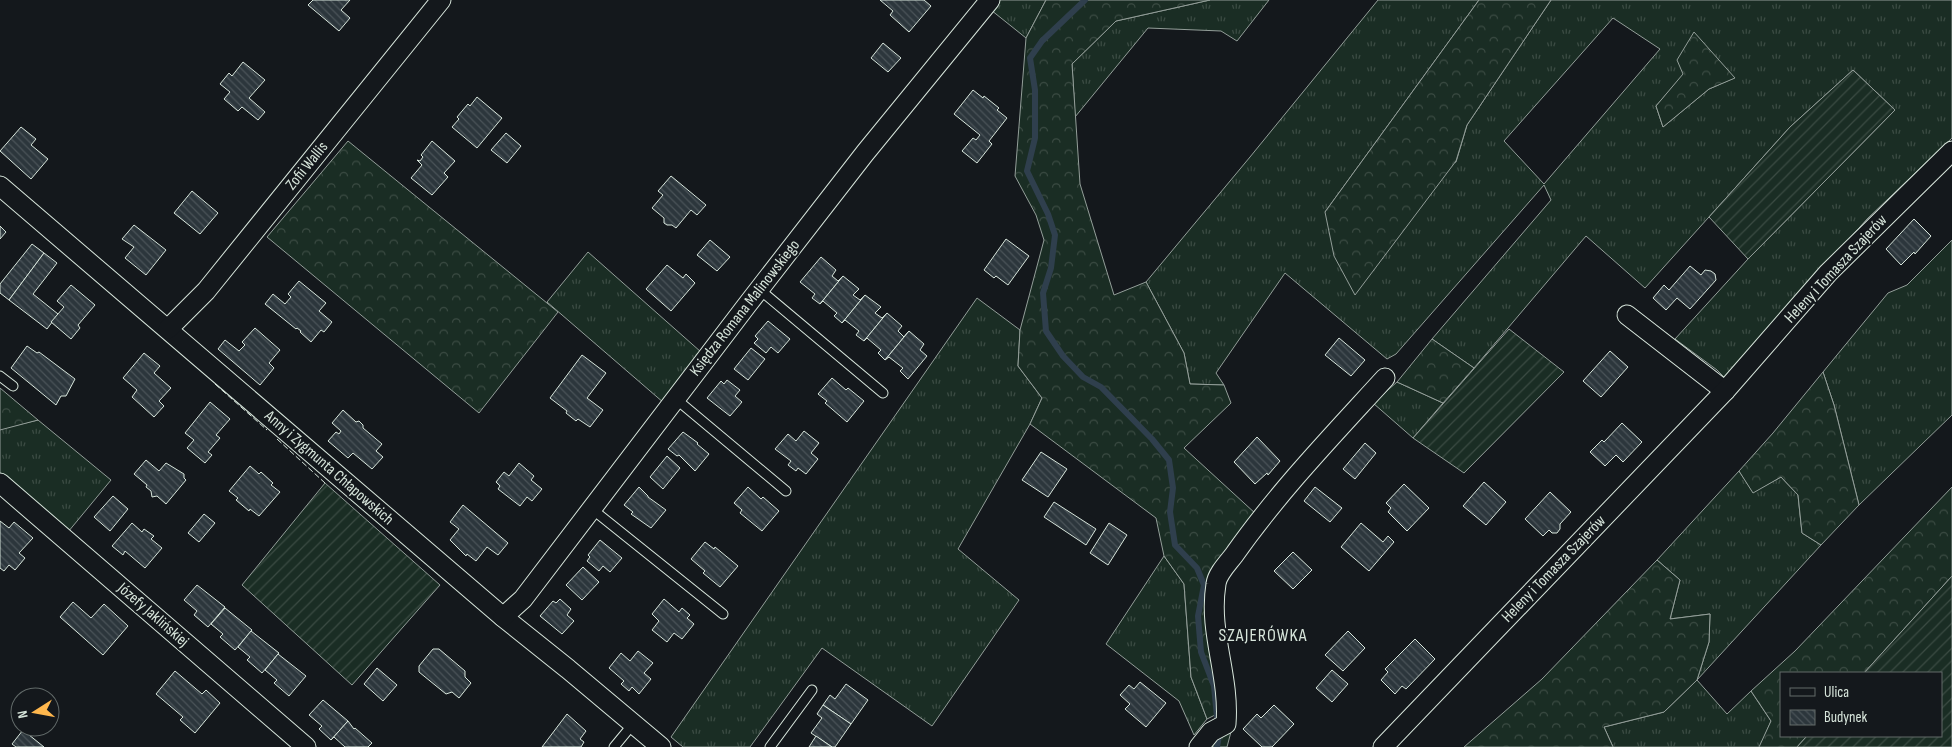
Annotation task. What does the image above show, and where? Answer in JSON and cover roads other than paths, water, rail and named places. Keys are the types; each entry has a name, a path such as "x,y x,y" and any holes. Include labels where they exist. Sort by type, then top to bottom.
{"street":[{"name":"Zofii Wallis","path":"168,328 206,291 441,0"},
{"name":"Księdza Romana Malinowskiego","path":"503,617 523,599 759,289 990,0"},
{"name":"Heleny i Tomasza Szajerów","path":"1384,747 1725,391 1828,273 1952,151"},
{"name":"Anny i Zygmunta Chłapowskich","path":"0,186 503,617 568,668 661,747"},
{"path":"1627,315 1725,391"},
{"path":"1199,747 1211,732 1226,724 1228,706 1216,642 1213,614 1216,581 1277,498 1385,378"},
{"name":"Józefy Jaklińskiej","path":"0,483 306,747"}],"lane":[{"path":"759,289 883,393"},
{"path":"0,376 13,386"},
{"path":"676,399 786,491"},
{"path":"592,509 723,614"},
{"path":"770,747 812,690"},
{"path":"614,747 633,724"}],"waterway":[{"path":"1085,0 1042,41 1030,58 1035,90 1035,138 1027,171 1048,214 1055,235 1051,268 1043,293 1046,331 1063,356 1083,377 1101,387 1152,439 1169,460 1173,488 1170,512 1175,545 1197,568 1204,585 1198,616 1201,652 1214,686 1217,717"},
{"path":"1217,747 1219,736"}],"district":[{"name":"SZAJERÓWKA","path":"1263,635"}]}
